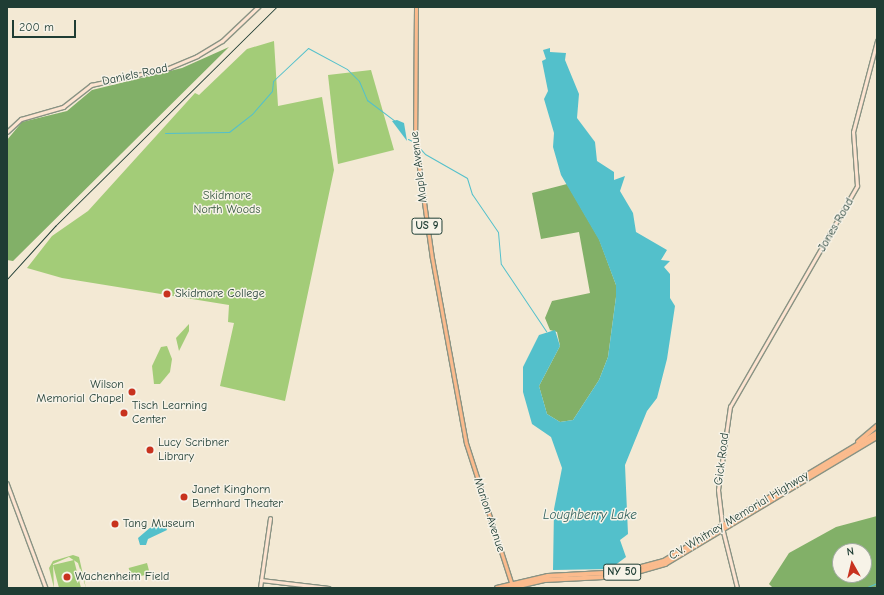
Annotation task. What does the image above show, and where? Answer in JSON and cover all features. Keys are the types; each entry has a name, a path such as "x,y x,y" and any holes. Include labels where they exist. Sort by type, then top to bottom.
{"highway":[{"path":"842,453 877,426"},
{"name":"C.V. Whitney Memorial Highway","path":"497,588 512,587 546,580 643,572 682,557 842,453 877,433"},
{"name":"C.V. Whitney Memorial Highway","path":"723,530 877,437"}],"main road":[{"name":"Maple Avenue","path":"416,7 413,94 416,149 466,443"},
{"name":"Marion Avenue","path":"466,443 512,587"}],"street":[{"name":"Daniels Road","path":"7,132 22,120 63,107 91,85 169,68 197,56 223,40 258,7"},
{"name":"Jones Road","path":"738,391 857,186 853,130 877,41"},
{"name":"Gick Road","path":"737,588 723,530 720,468 728,414 738,391"},
{"path":"7,483 46,588"},
{"path":"260,588 270,519"},
{"path":"261,580 329,588"}],"green space":[{"name":"Skidmore North Woods","path":"274,41 278,106 322,97 334,170 285,401 220,386 234,323 228,322 229,305 62,278 27,268 52,236 88,211 195,93 199,95 247,49"},
{"path":"229,47 13,261 7,260 7,140 22,122 67,111 92,90 182,68"},
{"path":"371,70 394,150 338,164 328,75"},
{"path":"567,184 599,239 616,285 616,297 608,357 599,380 573,420 560,422 547,414 539,386 560,346 557,332 550,330 545,318 552,301 590,293 579,232 541,239 532,193"},
{"path":"189,324 189,331 179,351 176,338"},
{"path":"167,346 172,359 170,372 160,384 154,384 152,366 161,347"},
{"path":"877,516 877,588 773,588 769,584 789,553 836,527"},
{"path":"73,555 79,557 86,588 78,563 69,557 53,564 54,588 49,568 53,561"},
{"name":"Wachenheim Field","path":"74,560 81,588 59,588 53,565"},
{"path":"147,563 150,574 131,579 129,568"}],"water":[{"name":"Loughberry Lake","path":"550,48 550,52 566,53 565,60 579,94 577,118 595,142 597,161 614,172 614,180 625,176 620,191 633,213 636,232 667,250 661,260 670,261 664,267 670,274 670,298 675,306 667,359 657,398 647,411 625,465 628,534 620,540 626,557 610,569 553,570 554,509 562,468 551,437 532,424 523,392 523,367 539,335 555,330 560,346 539,386 547,414 560,422 573,420 599,380 608,357 616,297 616,285 599,240 561,175 553,147 554,133 544,99 548,91 542,61 546,59 543,50"},
{"path":"397,120 404,123 407,141 392,121"},
{"path":"158,521 165,523 167,530 148,539 146,545 140,545 138,538"}],"waterway":[{"path":"165,133 229,132 252,114 272,91 273,81 308,48 347,69 359,81 367,100 394,120"},
{"path":"408,139 414,142"},
{"path":"416,144 425,154 467,178 472,194 498,232 501,264 546,331"},
{"path":"865,588 877,583"}],"railway":[{"path":"7,279 55,226 276,7"}],"place":[{"name":"Skidmore College","path":"167,294"},
{"name":"Wilson Memorial Chapel","path":"132,392"},
{"name":"Tisch Learning Center","path":"124,413"},
{"name":"Lucy Scribner Library","path":"150,450"},
{"name":"Janet Kinghorn Bernhard Theater","path":"184,497"},
{"name":"Tang Museum","path":"115,524"},
{"name":"Wachenheim Field","path":"67,577"}]}
